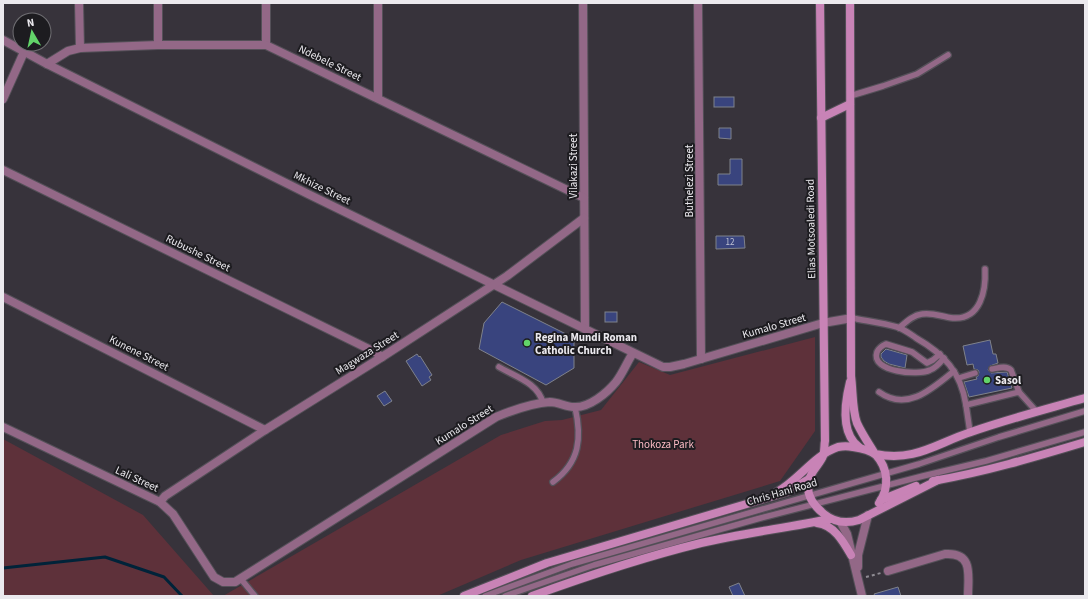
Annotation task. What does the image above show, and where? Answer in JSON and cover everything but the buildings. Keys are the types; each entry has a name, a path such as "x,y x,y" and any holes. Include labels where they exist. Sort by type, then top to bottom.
{"main road":[{"name":"Elias Motsoaledi Road","path":"820,3 824,454"},
{"path":"850,3 851,376 857,422 886,473 886,486 881,500 868,515"},
{"path":"821,118 850,100"},
{"path":"851,376 846,400 845,415 848,432 852,440 859,448"},
{"path":"765,499 789,484 824,454 842,446 859,448 887,457 914,454 970,432 1085,398"},
{"path":"881,500 925,483 965,476 1085,442"},
{"path":"824,454 809,479 811,499 830,519 841,523 852,522 868,515 938,480"},
{"name":"Chris Hani Road","path":"464,596 547,563 787,492 809,479"},
{"path":"532,596 607,570 700,543 830,519"},
{"path":"814,522 827,526 840,536 851,555"}],"street":[{"path":"79,3 80,48"},
{"path":"158,3 158,45"},
{"path":"266,3 266,44"},
{"path":"378,3 378,98"},
{"name":"Vilakazi Street","path":"583,3 585,329"},
{"name":"Buthelezi Street","path":"698,3 701,359"},
{"name":"Mkhize Street","path":"3,40 12,45"},
{"name":"Ndebele Street","path":"47,64 68,52 80,48 158,45 266,44 584,198"},
{"path":"3,99 6,83 24,52"},
{"name":"Mkhize Street","path":"24,52 633,353"},
{"name":"Rubushe Street","path":"3,170 382,356"},
{"name":"Magwaza Street","path":"160,502 165,496 265,430 507,276 584,218"},
{"name":"Kunene Street","path":"3,297 265,430"},
{"name":"Kumalo Street","path":"633,353 663,367 677,366 823,323 852,318"},
{"path":"575,407 585,405 607,391 616,381 633,353"},
{"name":"Kumalo Street","path":"232,582 241,579 496,417 513,410 550,402 575,407"},
{"name":"Lali Street","path":"3,428 160,502 174,514 214,577 223,582 232,582"},
{"path":"858,577 858,555 868,515"},
{"path":"841,523 847,534 862,596"},
{"path":"888,571 945,554 953,554 965,560 968,569 968,596"}],"lane":[{"path":"850,100 882,86 917,74 948,55"},
{"path":"899,328 914,317 922,314 931,313 954,318 964,317 972,312 980,303 986,285 985,269"},
{"path":"852,318 899,328 926,344 942,356 959,378 963,390 970,432"},
{"path":"886,344 912,352 927,363 942,356 935,367 930,371 923,373 912,373 901,372 882,365 877,360 876,355 880,347 886,344"},
{"path":"499,367 531,384 541,395 543,403"},
{"path":"992,369 1005,367 1009,368 1019,392 1037,412"},
{"path":"879,392 885,397 893,400 903,401 912,399 922,395 954,371"},
{"path":"959,378 975,373"},
{"path":"966,405 1019,392"},
{"path":"553,482 563,474 570,465 577,448 579,424 575,407"},
{"name":"Chris Hani Road","path":"505,596 594,565 811,499 886,473 1085,411"},
{"name":"Chris Hani Road","path":"485,596 572,564 811,499 886,486 986,462 1085,432"},
{"path":"241,579 255,596"}],"path":[{"path":"858,577 888,571"}],"green space":[{"name":"Thokoza Park","path":"815,337 815,431 780,481 521,560 437,596 223,596 501,435 545,421 562,420 601,410 639,362 670,375"},
{"path":"3,439 143,515 214,596 3,596"}],"waterway":[{"path":"3,568 105,557 164,577 182,596"}],"place":[{"name":"Regina Mundi Roman Catholic Church","path":"527,343"},
{"name":"Sasol","path":"987,380"}]}
